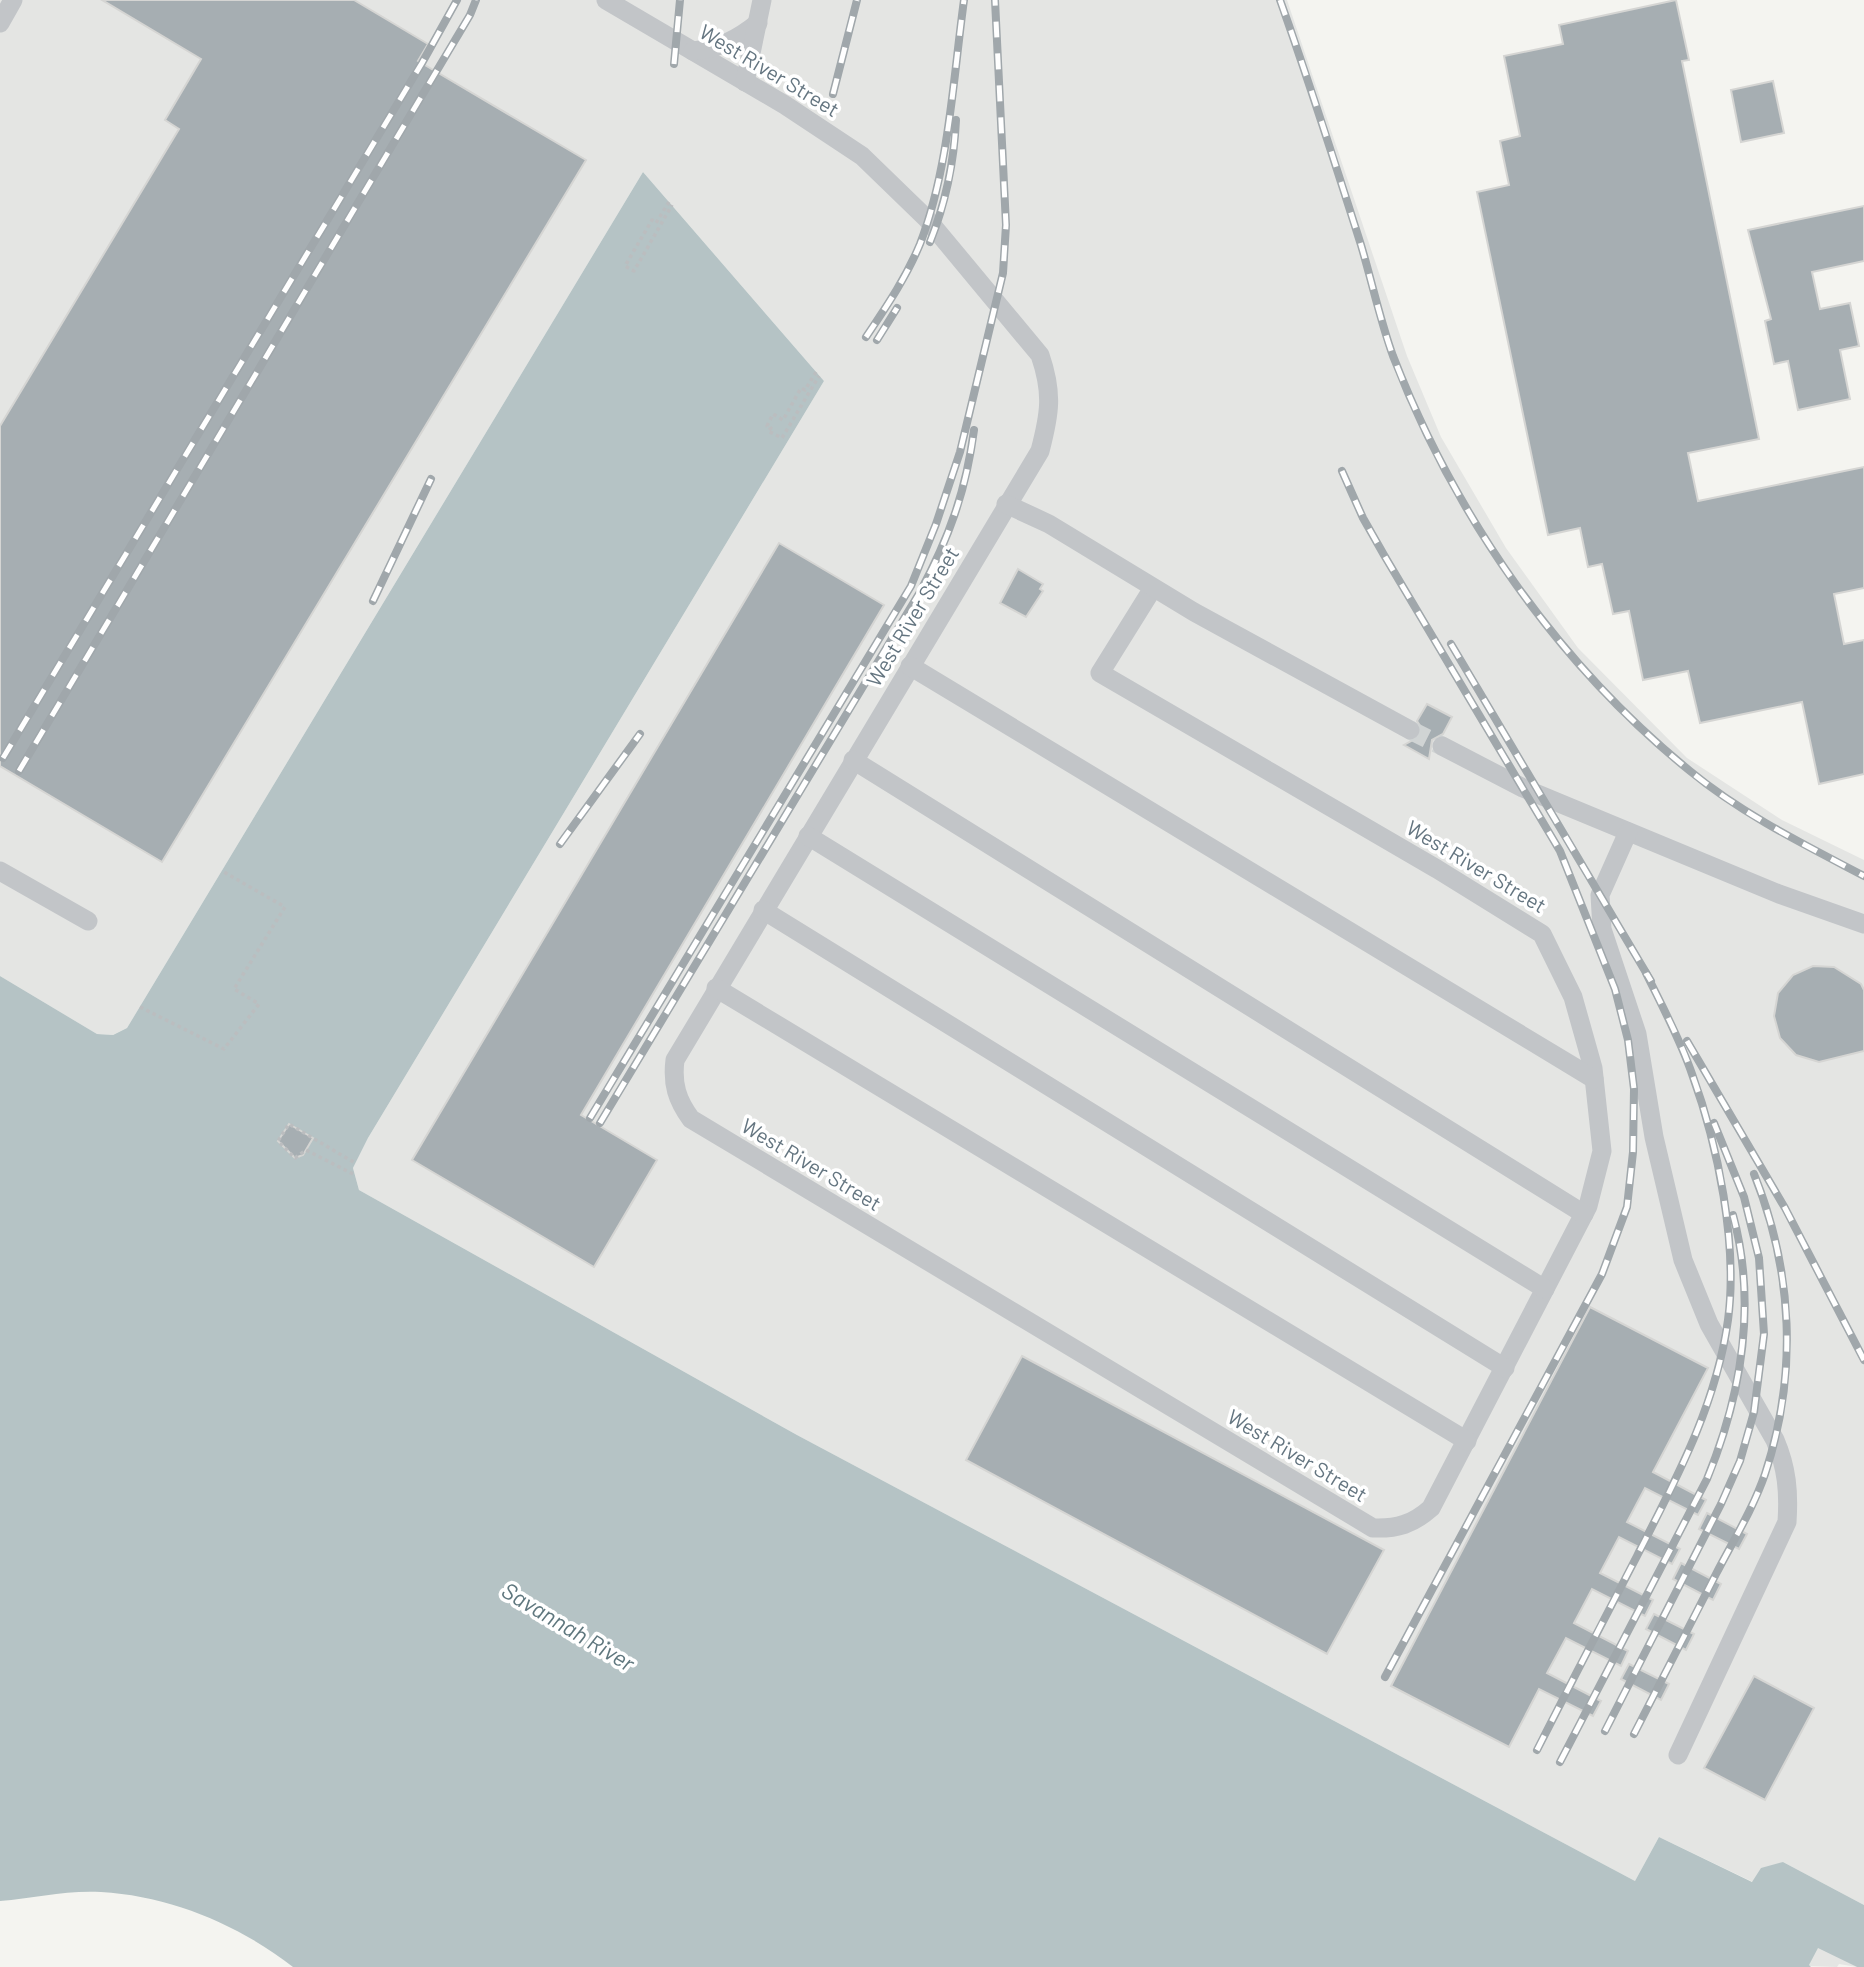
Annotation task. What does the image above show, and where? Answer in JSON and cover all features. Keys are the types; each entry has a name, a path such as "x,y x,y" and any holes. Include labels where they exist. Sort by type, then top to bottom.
{"street":[{"path":"0,23 13,0"},
{"name":"West River Street","path":"606,0 745,82 862,156 927,219 1040,355 1048,379 1051,412 1040,451 674,1060 672,1078 680,1104 691,1119 738,1148 1373,1528 1394,1529 1417,1520 1431,1508 1584,1214 1597,1178 1602,1151 1594,1079 1573,997 1542,934 1437,869 1100,673 1153,588"},
{"path":"745,82 762,0"},
{"path":"693,51 716,48 739,39 758,23"},
{"path":"1006,504 1049,524 1153,588 1314,680 1410,730"},
{"path":"910,666 1594,1079"},
{"path":"1442,746 1522,788 1779,894 1864,924"},
{"path":"853,760 1584,1214"},
{"path":"1628,832 1600,895 1602,929 1637,1034 1666,1192 1683,1260 1709,1324 1775,1440 1783,1460 1789,1491 1787,1522 1678,1755"},
{"path":"808,836 1545,1289"},
{"path":"0,871 88,920"},
{"path":"763,910 1505,1368"},
{"path":"716,988 1467,1441"}],"path":[{"path":"670,204 634,271 625,266 652,220 656,223 670,204"},
{"path":"818,374 782,438 768,431 771,428 766,426 773,414 783,420 802,388 805,390 818,374"},
{"path":"140,1007 224,1049 259,1004 234,989 285,907 222,871"},
{"path":"353,1174 306,1150 295,1158 278,1141 289,1124 355,1163"}],"shaded area":[{"path":"0,0 1287,0 1407,356 1441,437 1506,548 1578,648 1687,758 1782,820 1864,860 1864,1905 1783,1862 1753,1882 1659,1837 1635,1881 797,1435 359,1190 353,1168 368,1138 824,381 643,172 127,1028 113,1035 97,1034 0,976"},
{"path":"1818,1947 1857,1967 1839,1964 1837,1967 1808,1966"}],"water":[{"name":"Savannah River","path":"643,172 824,381 368,1138 353,1168 359,1190 797,1435 1635,1881 1659,1837 1752,1882 1761,1868 1783,1862 1864,1905 1864,1967 1857,1967 1818,1948 1809,1965 1811,1967 293,1967 227,1926 203,1915 153,1899 88,1892 0,1901 0,976 97,1034 113,1035 127,1028"}],"building":[{"path":"102,0 354,0 428,44 418,61 586,160 162,862 0,766 0,426 179,129 165,120 201,59"},
{"path":"1676,0 1689,60 1682,61 1759,439 1688,453 1698,501 1864,467 1864,588 1834,594 1844,644 1864,640 1864,774 1819,784 1802,702 1700,723 1688,671 1643,680 1629,611 1613,614 1602,564 1588,567 1580,528 1548,535 1477,192 1509,185 1500,141 1520,136 1504,56 1563,44 1559,25"},
{"path":"1773,81 1784,133 1741,142 1731,90"},
{"path":"1864,206 1864,261 1812,272 1820,309 1850,303 1859,346 1840,350 1850,399 1798,410 1788,361 1774,364 1765,321 1771,319 1748,230"},
{"path":"779,543 884,605 581,1115 657,1160 594,1267 412,1160"},
{"path":"1018,569 1043,584 1040,589 1043,591 1026,617 1000,603"},
{"path":"1427,704 1452,717 1443,734 1432,740 1429,759 1404,745 1420,736 1422,729 1417,721"},
{"path":"1813,966 1834,967 1861,984 1864,990 1864,1051 1819,1062 1796,1055 1780,1038 1774,1016 1778,993 1793,975"},
{"path":"289,1124 313,1138 303,1155 295,1158 278,1141"},
{"path":"1590,1307 1708,1368 1653,1472 1706,1500 1698,1515 1645,1488 1627,1522 1680,1549 1672,1564 1619,1537 1600,1573 1653,1600 1645,1616 1592,1589 1574,1623 1628,1651 1621,1666 1566,1638 1547,1673 1601,1701 1593,1716 1539,1689 1509,1747 1391,1686"},
{"path":"1022,1356 1384,1550 1327,1654 966,1460"},
{"path":"1707,1513 1747,1534 1739,1549 1699,1529"},
{"path":"1681,1563 1721,1584 1713,1600 1673,1579"},
{"path":"1654,1614 1694,1634 1686,1650 1646,1629"},
{"path":"1629,1664 1669,1684 1661,1700 1621,1679"},
{"path":"1754,1676 1814,1708 1765,1800 1704,1768"}],"tunnel":[{"path":"1410,730 1442,746"}],"railway":[{"path":"3,758 422,63 457,0"},
{"path":"19,771 470,15 476,0"},
{"path":"674,64 680,0"},
{"path":"833,94 857,0"},
{"path":"866,337 908,269 930,215 949,124 964,0"},
{"path":"590,1118 911,586 936,524 960,452 1003,273 1006,225 995,0"},
{"path":"1280,0 1312,91 1393,356 1418,415 1479,529 1554,634 1596,683 1642,729 1710,787 1752,815 1864,876"},
{"path":"930,242 948,182 956,120"},
{"path":"877,340 897,308"},
{"path":"600,1123 920,592 955,514 974,430"},
{"path":"1342,471 1363,518 1384,555 1560,851 1615,989 1628,1040 1634,1089 1633,1152 1627,1207 1602,1274 1385,1677"},
{"path":"373,601 431,479"},
{"path":"1451,644 1651,981"},
{"path":"560,844 640,734"},
{"path":"1537,1750 1652,1527 1693,1441 1714,1382 1728,1320 1728,1228 1710,1132 1687,1061 1646,973"},
{"path":"1687,1041 1785,1208 1864,1360"},
{"path":"1605,1731 1721,1504 1740,1461 1754,1412 1764,1334 1759,1258 1744,1197 1714,1123"},
{"path":"1634,1734 1749,1512 1765,1474 1776,1436 1786,1361 1783,1285 1777,1248 1754,1174"},
{"path":"1560,1762 1707,1479 1719,1447 1736,1382 1744,1316 1744,1282 1733,1215"}]}
